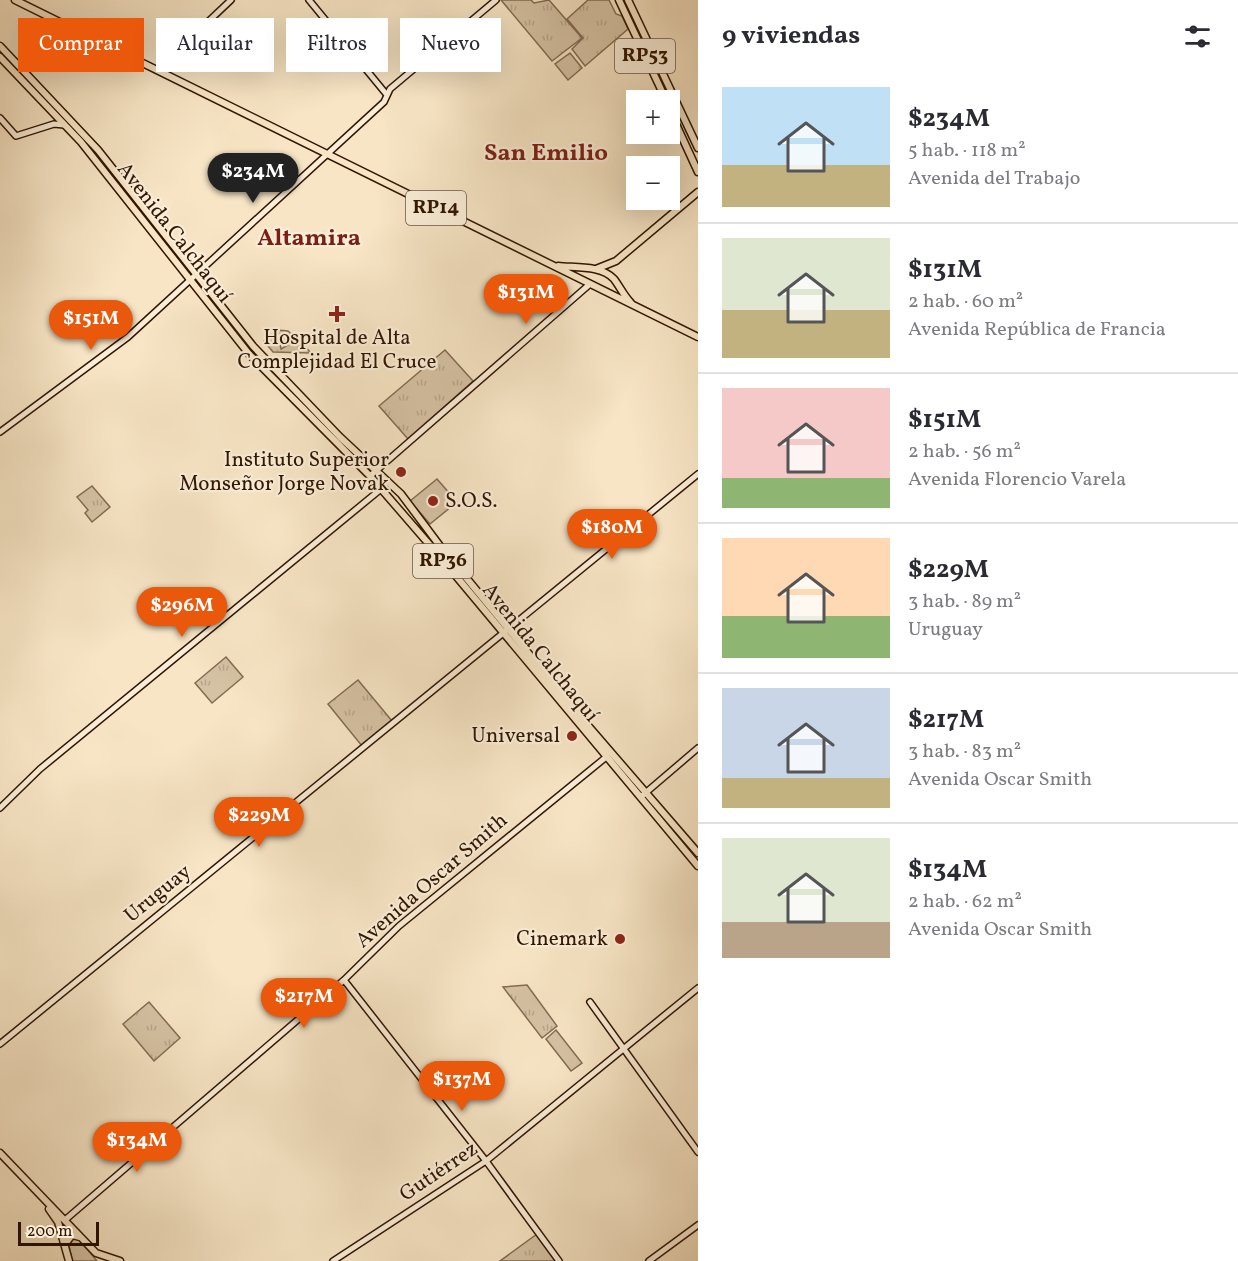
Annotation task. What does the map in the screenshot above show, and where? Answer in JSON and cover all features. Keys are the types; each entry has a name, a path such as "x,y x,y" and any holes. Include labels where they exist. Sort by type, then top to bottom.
{"main road":[{"name":"RP14","path":"15,0 156,70"},
{"path":"212,18 231,0"},
{"path":"309,0 387,95"},
{"path":"0,432 128,337 384,102 390,89 496,0"},
{"name":"RP53","path":"619,0 661,90"},
{"name":"RP53","path":"628,0 698,148"},
{"name":"Avenida Calchaquí","path":"0,46 86,138 193,275 249,354 373,474 387,481 401,494 440,546 631,777 642,795"},
{"name":"Avenida Calchaquí","path":"0,57 77,138 193,275"},
{"name":"RP14","path":"161,72 589,284"},
{"path":"0,118 16,136 54,124 64,124"},
{"path":"680,128 698,162"},
{"path":"680,132 698,172"},
{"path":"77,138 83,140 86,138"},
{"path":"589,284 587,273 616,261 698,192"},
{"path":"604,291 614,288 612,269 616,261"},
{"name":"RP14","path":"546,262 595,269"},
{"path":"595,269 614,280 633,306"},
{"path":"589,284 698,338"},
{"path":"373,474 589,284"},
{"name":"Avenida Calchaquí","path":"373,474 381,489 642,795 698,866"},
{"name":"Uruguay","path":"0,1044 698,474"},
{"path":"0,808 40,769 381,489 387,481"},
{"path":"642,795 698,748"},
{"path":"607,756 631,777"},
{"name":"Avenida Oscar Smith","path":"65,1220 344,980 399,926 607,756"},
{"path":"652,807 658,805 698,853"},
{"path":"344,980 486,1161 559,1261"},
{"name":"Gutiérrez","path":"333,1261 486,1161 698,988"},
{"path":"590,1002 698,1152"},
{"path":"0,1153 96,1253 99,1261"},
{"path":"0,1159 54,1215 69,1261"},
{"path":"649,1261 698,1225"},
{"path":"65,1244 72,1235 83,1239"},
{"path":"96,1253 120,1261"}],"green space":[{"path":"501,0 531,0 534,3 549,0 582,38 552,61"},
{"path":"588,0 609,0 616,14 622,16 628,29 585,66 572,49 583,38 567,19"},
{"path":"570,53 582,68 568,80 555,64"},
{"path":"277,330 288,331 291,334 289,341 280,344 281,349 298,339 311,353 273,352 264,341"},
{"path":"445,350 473,381 408,439 379,406"},
{"name":"S.O.S.","path":"437,479 457,502 430,524 410,501"},
{"path":"92,486 110,507 92,522 85,513 88,510 77,497"},
{"path":"226,657 243,677 212,703 195,683"},
{"path":"358,680 392,721 362,746 328,704"},
{"path":"527,985 557,1026 542,1038 503,987"},
{"path":"149,1002 180,1038 154,1061 123,1024"},
{"path":"556,1030 582,1063 571,1071 546,1039"},
{"path":"537,1234 557,1261 500,1261"},
{"path":"77,1237 97,1261 72,1261 68,1240"}],"place":[{"name":"Hospital de Alta Complejidad El Cruce","path":"337,314"},
{"name":"Instituto Superior Monseñor Jorge Novak","path":"401,472"},
{"name":"S.O.S.","path":"433,501"},
{"name":"Universal","path":"572,736"},
{"name":"Cinemark","path":"620,939"}],"district":[{"name":"San Emilio","path":"546,154"},
{"name":"Altamira","path":"309,239"}]}
